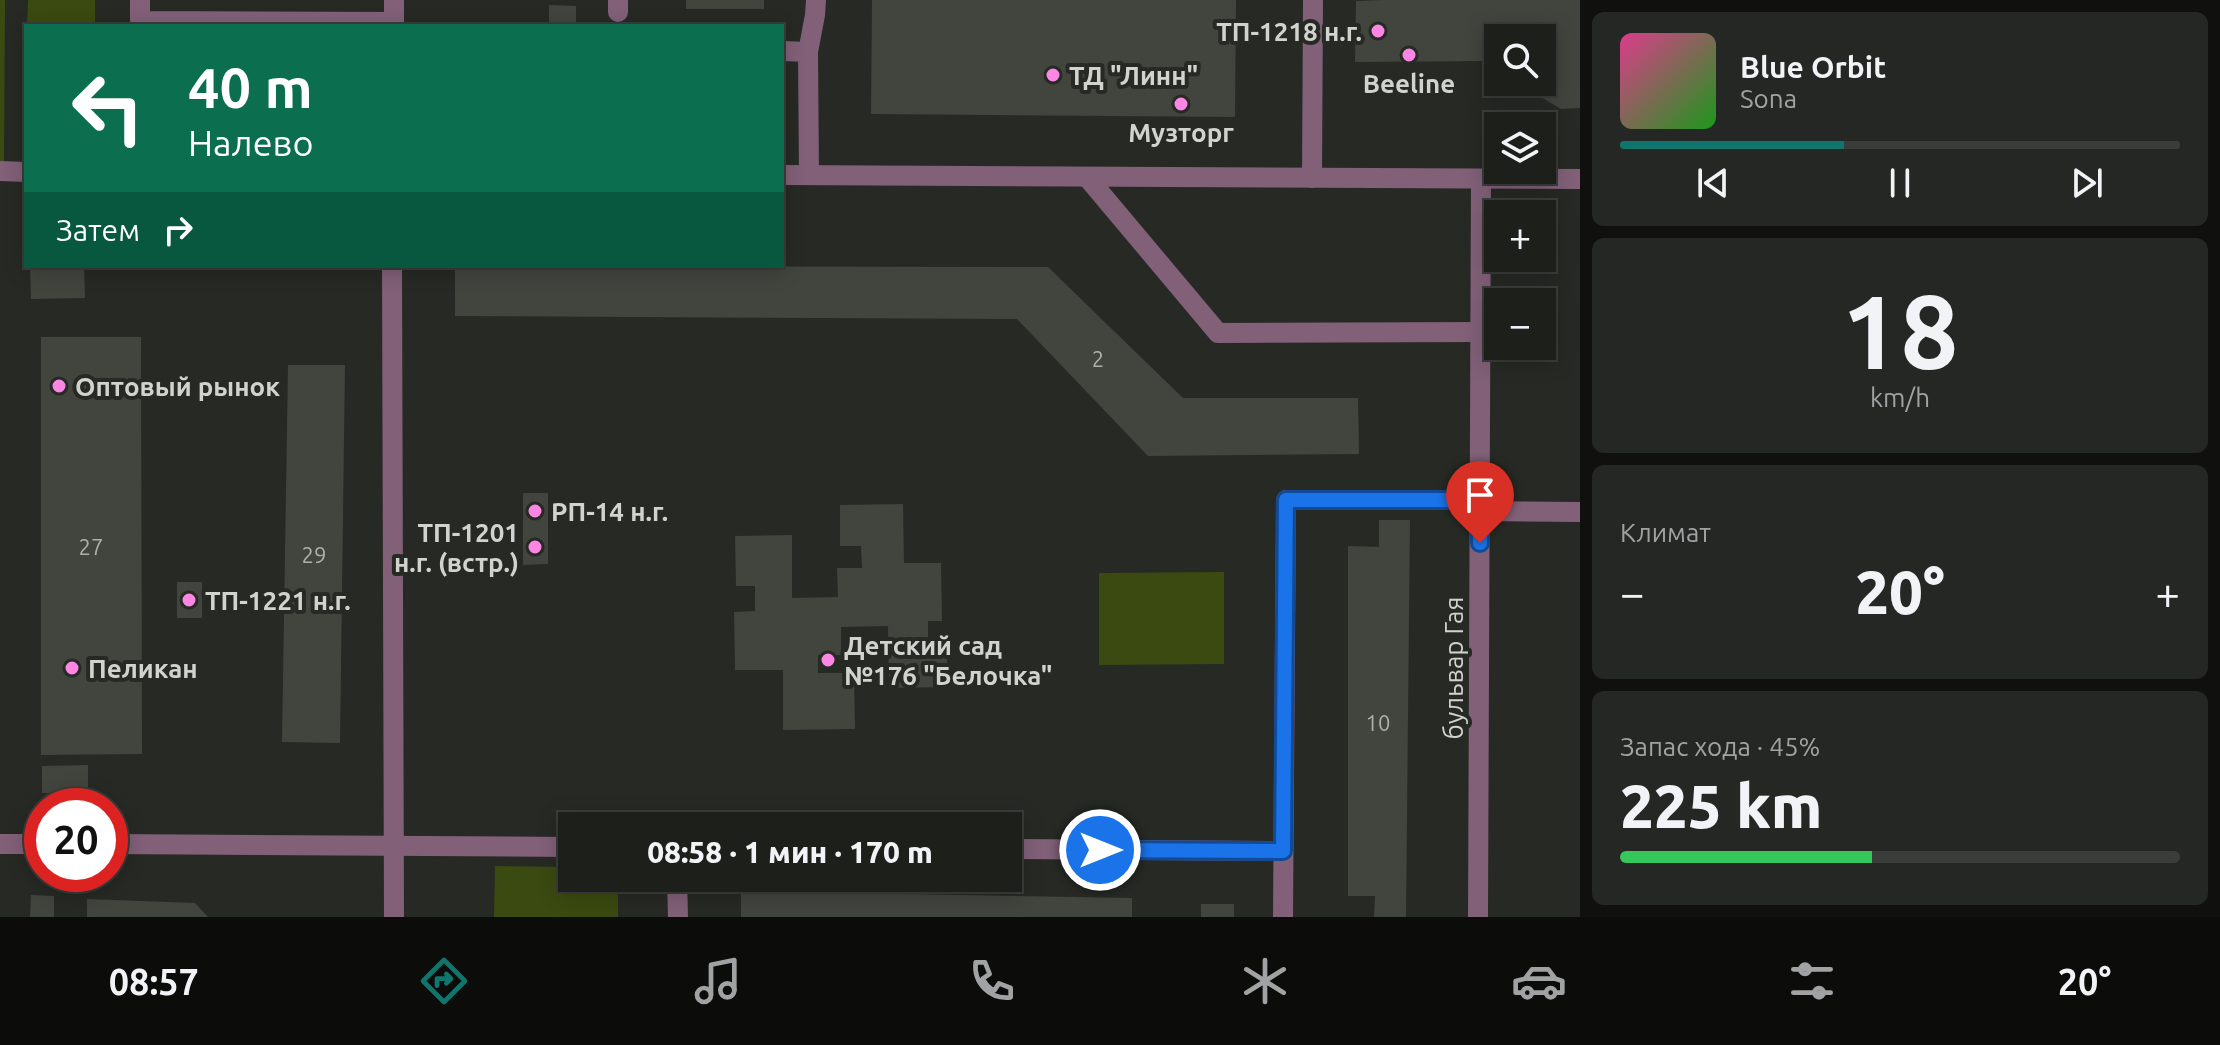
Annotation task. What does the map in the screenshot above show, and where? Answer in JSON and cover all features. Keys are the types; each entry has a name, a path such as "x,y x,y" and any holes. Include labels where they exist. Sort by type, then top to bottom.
{"street":[{"path":"140,0 140,21 226,24 394,24 394,0"},
{"path":"809,175 808,52 816,0"},
{"path":"1312,178 1313,0"},
{"path":"784,51 808,52"},
{"path":"0,171 24,172"},
{"path":"784,175 1580,179"},
{"path":"1087,177 1218,333 1481,332"},
{"name":"бульвар Гая","path":"1478,917 1481,179"},
{"path":"392,268 394,917"},
{"path":"1283,917 1286,500 1580,512"},
{"path":"0,844 24,844"},
{"path":"128,844 558,847"},
{"path":"1022,849 1283,851"},
{"path":"677,892 678,917"}],"green space":[{"path":"0,0 5,0 4,162 0,161"},
{"path":"28,0 95,0 95,24 27,24"},
{"path":"1224,572 1224,664 1099,665 1099,573"},
{"path":"495,866 558,867 558,892 618,892 618,917 494,917"}],"building":[{"path":"686,0 764,0 764,9 686,9"},
{"name":"ТД \"Линн\"","path":"872,0 1236,0 1235,117 871,114"},
{"path":"1580,0 1580,108 1561,109 1539,96 1556,96 1556,24 1484,24 1484,61 1355,62 1356,1"},
{"path":"549,5 576,6 576,24 549,24"},
{"path":"1048,267 1183,398 1358,398 1359,454 1148,456 1017,319 455,316 455,268"},
{"path":"30,268 84,268 85,298 31,299"},
{"path":"41,337 141,337 142,754 41,755"},
{"path":"288,365 345,365 340,743 282,742"},
{"path":"523,493 548,493 548,564 523,565"},
{"path":"903,504 904,563 941,563 942,621 928,621 928,640 947,640 947,687 889,688 888,626 841,627 841,655 818,655 818,673 854,673 855,729 783,730 783,670 735,670 734,612 755,611 755,586 736,586 735,536 792,535 792,598 838,597 837,568 862,568 861,546 840,546 840,505"},
{"path":"1379,520 1410,520 1406,917 1374,917 1375,896 1348,896 1348,546 1379,547"},
{"name":"ТП-1221 н.г.","path":"177,582 202,582 202,618 177,618"},
{"path":"88,765 88,788 42,788 42,766"},
{"path":"741,892 1132,898 1132,917 741,917"},
{"path":"31,895 54,896 54,917 30,917"},
{"path":"87,899 195,903 208,917 87,917"},
{"path":"1201,904 1234,904 1234,917 1201,917"}],"place":[{"name":"ТП-1218 н.г.","path":"1378,31"},
{"name":"Beeline","path":"1409,55"},
{"name":"ТД \"Линн\"","path":"1053,75"},
{"name":"Музторг","path":"1181,104"},
{"name":"Оптовый рынок","path":"59,386"},
{"name":"РП-14 н.г.","path":"535,511"},
{"name":"ТП-1201 н.г. (встр.)","path":"535,547"},
{"name":"ТП-1221 н.г.","path":"189,600"},
{"name":"Детский сад №176 \"Белочка\"","path":"828,660"},
{"name":"Пеликан","path":"72,668"}],"route":[{"path":"1100,850 1283,851 1286,500 1480,500 1480,543"}]}
